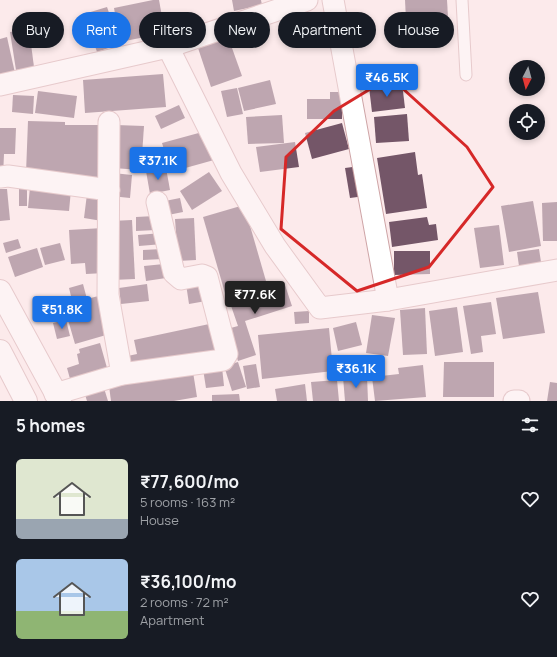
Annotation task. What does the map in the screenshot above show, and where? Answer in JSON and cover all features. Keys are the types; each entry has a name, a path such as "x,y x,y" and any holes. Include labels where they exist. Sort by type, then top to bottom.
{"highway":[{"path":"0,291 57,397"},
{"path":"0,351 26,401"}],"street":[{"path":"206,34 308,0"},
{"path":"333,0 388,300"},
{"path":"0,86 164,48"},
{"path":"168,48 231,173 275,246 320,308 388,300 557,270"},
{"path":"109,122 108,295 122,374"},
{"path":"0,177 8,176 109,190"},
{"path":"57,397 122,374 223,360 228,354 207,277 202,275 181,279 174,273 157,202"},
{"path":"514,401 519,401"}],"lane":[{"path":"462,0 466,75"}],"highlighted area":[{"path":"390,77 467,147 493,187 429,267 357,291 281,229 286,157 334,111"}],"building":[{"path":"159,0 161,12 139,12 139,38 131,40 131,12 115,12 114,8"},
{"path":"232,0 261,0 262,5 234,11"},
{"path":"405,0 447,0 448,12 406,12"},
{"path":"107,7 109,12 91,12"},
{"path":"10,32 12,32 12,45"},
{"path":"7,37 15,73 0,76 0,39"},
{"path":"214,39 214,48 232,48 242,76 211,87 198,48 206,48 206,42"},
{"path":"13,48 32,48 34,67 16,70"},
{"path":"96,48 108,48 97,52"},
{"path":"163,74 166,107 85,113 83,80"},
{"path":"270,80 276,104 244,111 238,88"},
{"path":"402,83 405,108 372,112 369,87"},
{"path":"237,88 243,114 227,117 221,91"},
{"path":"38,91 77,96 74,118 35,113"},
{"path":"330,92 342,92 342,119 307,119 307,99 330,99"},
{"path":"13,95 34,96 33,114 12,112"},
{"path":"179,105 185,118 161,129 155,116"},
{"path":"407,114 409,141 376,143 374,117"},
{"path":"282,115 284,143 248,144 246,117"},
{"path":"28,121 65,122 65,125 105,125 104,183 76,182 76,174 26,173"},
{"path":"342,123 349,149 312,159 305,133"},
{"path":"116,125 144,126 141,170 113,168"},
{"path":"0,128 16,128 15,154 4,154 3,177 0,177"},
{"path":"206,131 214,160 171,172 162,143"},
{"path":"295,142 299,167 260,172 256,147"},
{"path":"415,152 418,175 422,174 427,208 386,214 377,158"},
{"path":"360,166 365,196 350,198 345,168"},
{"path":"166,168 170,190 150,194 146,171"},
{"path":"209,172 222,191 192,210 180,191"},
{"path":"113,173 132,175 130,198 111,196"},
{"path":"19,183 27,183 27,206 19,206"},
{"path":"30,187 71,190 69,211 28,208"},
{"path":"0,189 7,189 10,220 0,221"},
{"path":"87,194 105,196 102,221 84,218"},
{"path":"180,198 183,212 168,215 165,201"},
{"path":"533,201 541,246 509,252 501,206"},
{"path":"557,202 557,241 543,241 542,203"},
{"path":"244,205 266,281 225,293 203,217"},
{"path":"155,216 156,230 136,231 136,217"},
{"path":"427,217 429,225 436,224 438,240 392,247 389,222"},
{"path":"194,218 196,260 178,261 175,219"},
{"path":"132,220 135,279 112,280 111,221"},
{"path":"499,225 504,265 480,268 474,228"},
{"path":"103,228 105,273 86,274 85,263 71,264 69,230"},
{"path":"162,233 163,244 139,246 138,235"},
{"path":"18,239 21,248 6,253 3,243"},
{"path":"60,243 65,260 45,265 40,248"},
{"path":"37,248 43,267 15,277 8,257"},
{"path":"162,249 163,259 143,260 143,250"},
{"path":"539,249 541,262 519,266 517,252"},
{"path":"394,251 430,251 430,274 394,275"},
{"path":"164,264 166,278 146,281 144,266"},
{"path":"204,282 206,301 189,304 186,284"},
{"path":"284,282 292,306 245,321 256,355 238,361 227,329 238,326 229,300"},
{"path":"83,284 87,299 102,295 113,333 75,344 62,299 71,296 69,288"},
{"path":"147,284 149,301 121,304 119,288"},
{"path":"538,292 545,333 503,339 496,298"},
{"path":"491,302 496,334 481,336 483,352 471,354 463,306"},
{"path":"457,307 463,352 435,356 429,311"},
{"path":"425,308 427,354 403,355 400,310"},
{"path":"309,311 309,323 295,324 294,312"},
{"path":"372,315 395,318 388,356 366,353"},
{"path":"66,320 70,336 57,339 53,323"},
{"path":"356,322 362,345 338,351 333,328"},
{"path":"214,323 220,351 125,370 123,357 137,354 134,340"},
{"path":"329,328 333,371 262,379 258,335"},
{"path":"100,343 109,375 72,386 67,368 79,364 77,354 80,353 79,349"},
{"path":"340,358 361,358 361,371 340,372"},
{"path":"238,362 246,387 232,391 224,366"},
{"path":"444,362 494,362 494,397 443,397"},
{"path":"256,364 260,387 247,389 243,366"},
{"path":"423,365 426,397 375,401 372,377 399,374 398,368"},
{"path":"222,367 224,386 206,388 203,369"},
{"path":"193,372 197,397 174,401 111,401 109,386"},
{"path":"367,376 368,401 345,401 343,377"},
{"path":"337,380 339,401 313,401 311,382"},
{"path":"102,382 108,401 87,401 83,388"},
{"path":"550,382 557,383 557,401 547,401"},
{"path":"305,384 307,401 277,401 275,389"},
{"path":"239,394 240,401 212,401 212,395"}]}
